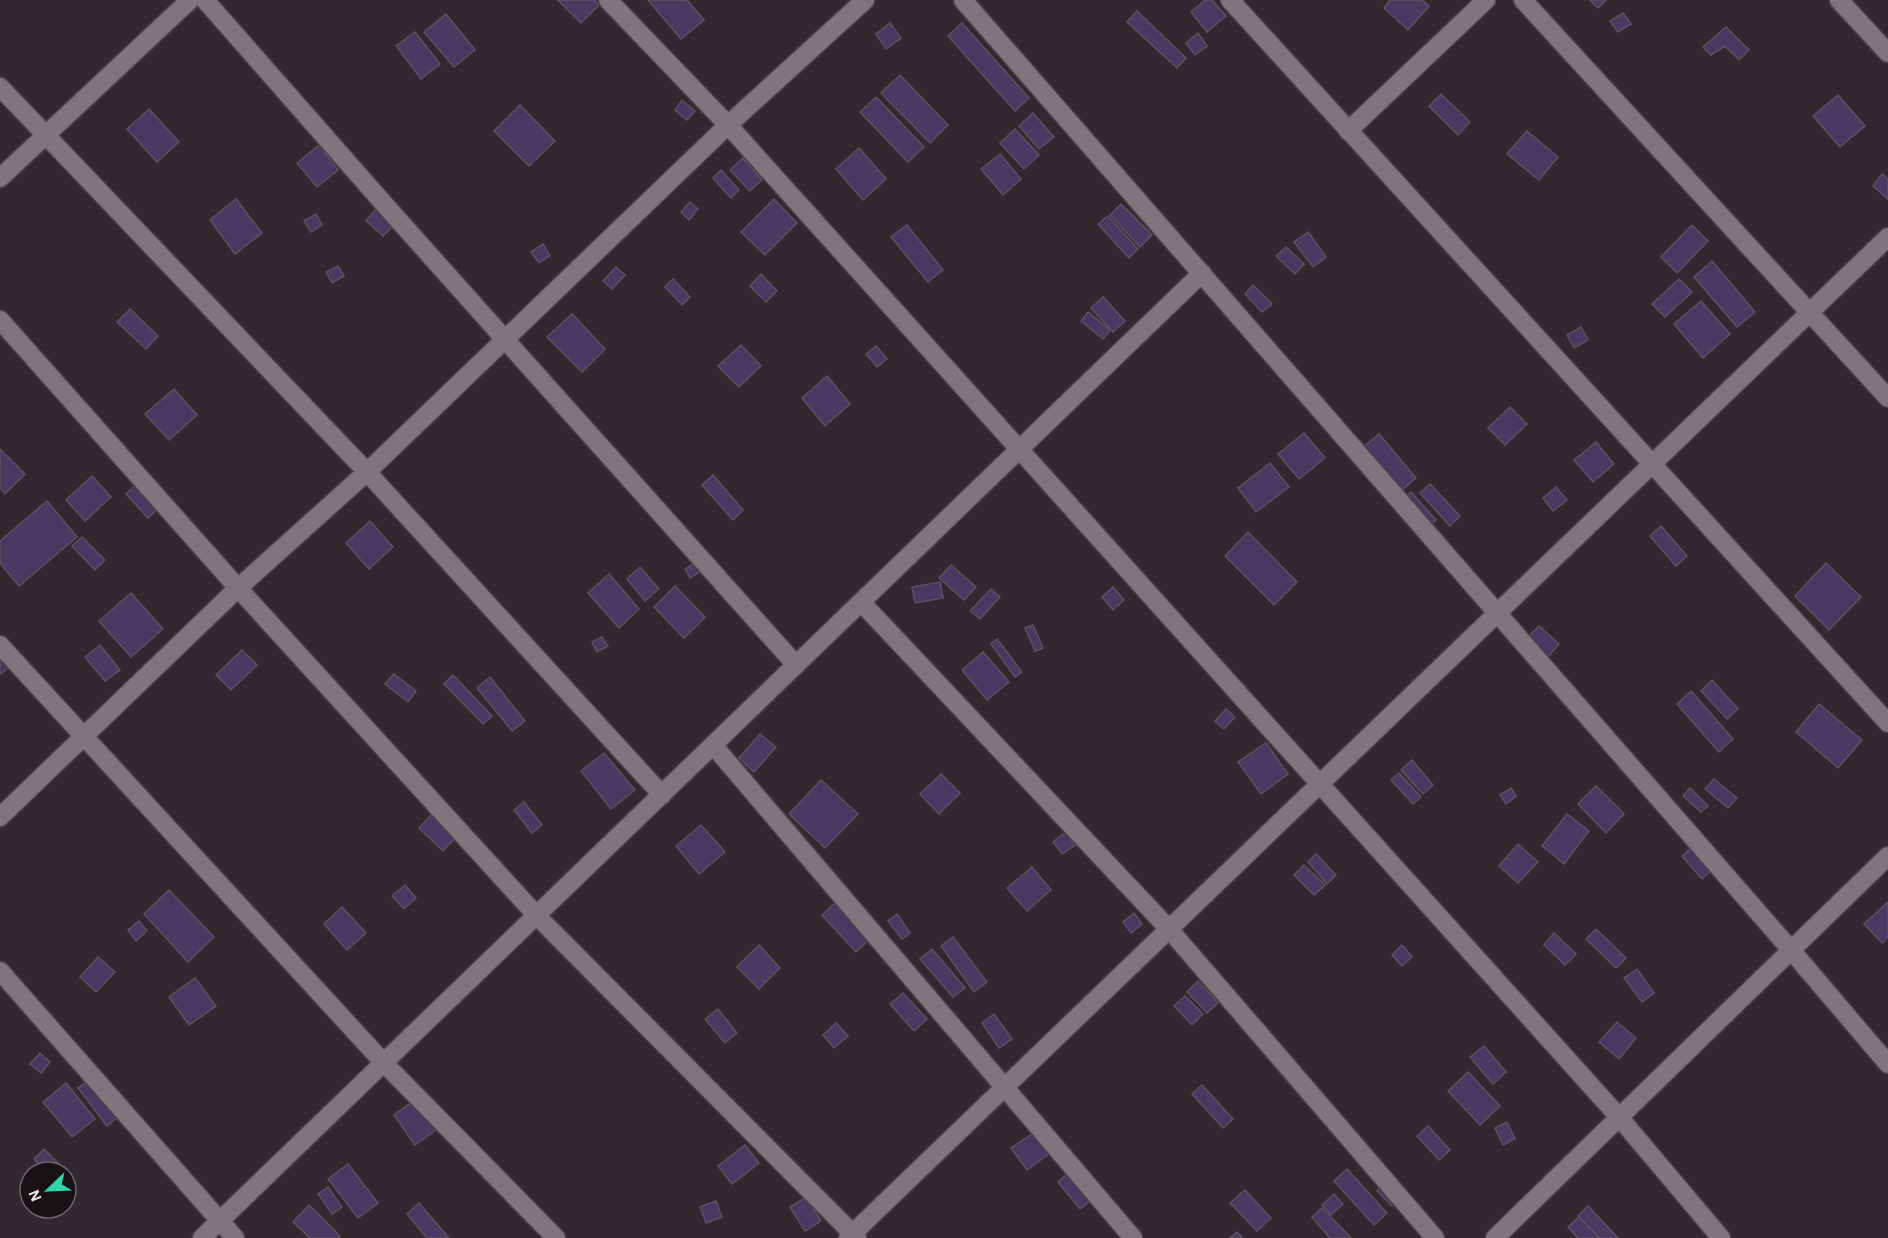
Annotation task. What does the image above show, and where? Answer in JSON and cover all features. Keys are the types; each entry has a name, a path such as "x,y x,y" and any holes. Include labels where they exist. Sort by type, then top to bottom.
{"street":[{"path":"0,178 190,0"},
{"path":"205,0 796,665"},
{"path":"608,0 728,125 1619,1118 1721,1238"},
{"path":"0,817 238,588 367,472 728,125 865,0"},
{"path":"963,0 1888,1064"},
{"path":"1230,0 1888,723"},
{"path":"1348,131 1486,0"},
{"path":"1523,0 1888,399"},
{"path":"1839,0 1888,53"},
{"path":"0,87 367,472 662,795"},
{"path":"0,320 238,588 537,916 853,1236 1888,237"},
{"path":"202,1238 1202,273"},
{"path":"861,602 1169,929 1435,1238"},
{"path":"0,645 383,1062 556,1238"},
{"path":"713,745 1133,1238"},
{"path":"1495,1238 1888,856"},
{"path":"0,971 235,1238"}],"building":[{"path":"558,0 594,0 599,5 581,23"},
{"path":"648,0 687,0 704,20 681,39"},
{"path":"1205,0 1212,0 1226,16 1207,32 1191,12"},
{"path":"1390,0 1422,0 1429,6 1408,30 1384,8"},
{"path":"1590,0 1606,0 1598,8"},
{"path":"1137,11 1186,58 1177,68 1127,22"},
{"path":"1623,13 1631,24 1618,32 1610,21"},
{"path":"446,14 475,50 454,67 424,32"},
{"path":"890,23 901,38 886,49 876,34"},
{"path":"962,23 1029,98 1015,111 948,36"},
{"path":"1726,27 1749,50 1739,60 1725,46 1711,55 1703,47"},
{"path":"415,32 440,64 421,79 396,46"},
{"path":"1198,33 1207,46 1195,55 1186,43"},
{"path":"900,75 948,125 930,143 881,93"},
{"path":"1441,94 1470,122 1458,135 1429,106"},
{"path":"1838,95 1865,126 1840,147 1813,116"},
{"path":"876,97 924,147 908,162 860,112"},
{"path":"682,100 695,111 687,120 675,110"},
{"path":"520,105 555,141 529,166 494,131"},
{"path":"149,109 179,142 157,162 127,129"},
{"path":"1033,113 1054,137 1039,149 1019,126"},
{"path":"1015,129 1039,155 1024,169 1000,143"},
{"path":"1527,131 1558,157 1539,180 1507,154"},
{"path":"319,145 338,170 317,187 297,163"},
{"path":"859,148 886,179 863,200 836,169"},
{"path":"1000,154 1021,179 1003,195 981,169"},
{"path":"743,158 762,180 750,191 730,170"},
{"path":"721,170 739,190 731,198 713,178"},
{"path":"1882,174 1888,179 1888,199 1873,186"},
{"path":"236,199 262,233 235,254 210,220"},
{"path":"774,199 797,223 765,255 741,232"},
{"path":"690,202 698,209 689,220 681,212"},
{"path":"1121,204 1152,235 1140,247 1110,215"},
{"path":"376,209 394,225 383,236 366,221"},
{"path":"316,214 322,225 311,232 304,221"},
{"path":"1108,216 1138,249 1129,258 1098,224"},
{"path":"907,225 943,270 928,282 891,237"},
{"path":"1692,225 1708,241 1677,273 1661,257"},
{"path":"1308,232 1326,257 1313,267 1294,242"},
{"path":"543,244 550,256 539,263 531,252"},
{"path":"1286,247 1304,264 1295,274 1276,256"},
{"path":"1712,261 1755,312 1737,327 1694,277"},
{"path":"338,266 344,276 332,283 326,272"},
{"path":"616,267 625,275 612,289 603,281"},
{"path":"761,274 777,291 766,302 750,286"},
{"path":"673,279 690,297 682,305 665,287"},
{"path":"1679,279 1692,292 1665,317 1652,304"},
{"path":"1253,285 1272,304 1262,312 1245,294"},
{"path":"1103,297 1125,321 1113,332 1091,308"},
{"path":"1701,301 1730,334 1703,358 1674,324"},
{"path":"130,309 158,336 146,349 117,322"},
{"path":"1088,312 1110,330 1103,339 1081,321"},
{"path":"572,314 605,349 582,372 547,337"},
{"path":"1581,327 1588,340 1574,348 1567,335"},
{"path":"741,345 761,366 739,387 718,366"},
{"path":"876,346 887,359 877,367 866,354"},
{"path":"827,376 850,404 825,426 802,398"},
{"path":"174,389 197,415 169,440 145,414"},
{"path":"1510,407 1527,424 1505,445 1488,428"},
{"path":"1304,433 1325,458 1299,479 1278,454"},
{"path":"1379,434 1416,478 1400,492 1362,448"},
{"path":"1596,442 1614,464 1593,482 1574,460"},
{"path":"0,449 25,474 5,494 0,488"},
{"path":"1270,463 1289,487 1256,512 1238,488"},
{"path":"713,475 743,510 733,520 702,485"},
{"path":"92,476 111,497 85,521 66,500"},
{"path":"139,482 161,506 148,518 126,494"},
{"path":"1430,484 1460,516 1450,526 1420,493"},
{"path":"1556,487 1567,500 1553,511 1543,498"},
{"path":"1411,492 1436,520 1427,528 1402,501"},
{"path":"47,501 77,537 19,586 0,563 0,541"},
{"path":"370,521 393,547 369,569 346,543"},
{"path":"1661,526 1687,556 1676,566 1650,536"},
{"path":"1248,532 1297,582 1274,605 1225,556"},
{"path":"82,537 105,560 95,570 72,546"},
{"path":"696,562 701,571 690,578 685,569"},
{"path":"1826,563 1861,597 1829,630 1795,596"},
{"path":"951,565 976,587 964,600 939,578"},
{"path":"640,567 659,589 645,601 627,579"},
{"path":"609,574 639,609 619,628 588,593"},
{"path":"940,582 943,598 915,603 912,587"},
{"path":"675,586 705,617 684,638 654,607"},
{"path":"1113,587 1124,600 1113,610 1102,597"},
{"path":"991,589 1000,597 980,619 970,611"},
{"path":"131,593 163,629 131,657 99,621"},
{"path":"1033,625 1043,648 1035,651 1025,628"},
{"path":"1539,626 1559,644 1548,657 1527,638"},
{"path":"602,637 608,646 597,652 592,642"},
{"path":"997,639 1022,672 1015,677 991,644"},
{"path":"100,645 120,670 105,681 85,657"},
{"path":"242,650 257,665 231,690 216,675"},
{"path":"0,652 12,664 1,674 0,673"},
{"path":"983,652 1009,682 987,700 962,670"},
{"path":"394,674 416,691 408,702 385,684"},
{"path":"453,675 492,716 483,724 444,684"},
{"path":"490,677 525,721 512,731 477,688"},
{"path":"1712,680 1738,709 1727,719 1701,691"},
{"path":"1691,691 1733,739 1719,752 1677,704"},
{"path":"1819,704 1862,740 1838,768 1796,732"},
{"path":"1226,709 1235,717 1224,729 1215,721"},
{"path":"760,734 776,747 754,772 739,758"},
{"path":"1266,743 1288,774 1261,794 1238,762"},
{"path":"604,753 635,790 611,809 581,771"},
{"path":"1412,760 1433,785 1423,794 1401,770"},
{"path":"1399,773 1421,797 1413,804 1391,780"},
{"path":"941,774 960,793 939,814 920,794"},
{"path":"1714,779 1737,798 1728,808 1705,789"},
{"path":"821,780 858,814 825,848 789,814"},
{"path":"1596,786 1624,814 1606,833 1578,804"},
{"path":"1511,788 1516,796 1506,804 1500,795"},
{"path":"1690,788 1708,806 1701,812 1683,796"},
{"path":"524,802 542,825 532,833 514,810"},
{"path":"434,812 458,834 443,851 419,828"},
{"path":"1567,814 1589,831 1564,864 1542,846"},
{"path":"701,825 725,852 699,874 676,846"},
{"path":"1066,832 1075,845 1062,854 1053,842"},
{"path":"1518,844 1538,862 1518,883 1499,866"},
{"path":"1694,846 1713,869 1702,879 1682,856"},
{"path":"1316,854 1336,875 1327,884 1308,862"},
{"path":"1304,865 1325,885 1314,895 1294,875"},
{"path":"1032,867 1051,890 1027,911 1007,888"},
{"path":"405,885 416,898 404,909 392,896"},
{"path":"169,890 214,937 188,962 144,914"},
{"path":"1888,902 1888,937 1882,943 1864,924"},
{"path":"835,903 869,940 856,952 822,915"},
{"path":"342,907 366,933 347,950 324,924"},
{"path":"1134,913 1142,924 1131,933 1123,922"},
{"path":"897,914 910,933 902,939 888,921"},
{"path":"139,921 147,931 136,941 128,930"},
{"path":"1596,929 1626,958 1616,968 1586,939"},
{"path":"1554,933 1576,954 1565,965 1544,945"},
{"path":"953,937 987,982 974,992 941,946"},
{"path":"759,945 780,968 759,989 737,967"},
{"path":"1402,945 1412,957 1402,966 1392,955"},
{"path":"932,949 965,988 953,997 920,959"},
{"path":"98,957 115,972 96,992 80,977"},
{"path":"1637,969 1654,993 1642,1002 1624,978"},
{"path":"195,978 216,1006 189,1025 169,997"},
{"path":"1198,981 1218,1003 1207,1013 1187,992"},
{"path":"903,993 927,1019 914,1031 890,1004"},
{"path":"1185,996 1203,1014 1192,1025 1174,1006"},
{"path":"718,1009 737,1033 725,1043 705,1019"},
{"path":"994,1014 1012,1039 999,1048 982,1023"},
{"path":"1617,1022 1636,1038 1619,1059 1599,1042"},
{"path":"836,1023 848,1036 834,1048 823,1035"},
{"path":"1484,1046 1506,1072 1493,1084 1470,1057"},
{"path":"40,1053 50,1062 41,1073 30,1064"},
{"path":"1468,1072 1500,1106 1480,1125 1448,1091"},
{"path":"90,1079 119,1116 107,1126 78,1088"},
{"path":"66,1083 95,1119 72,1137 43,1102"},
{"path":"1202,1085 1233,1119 1223,1128 1192,1094"},
{"path":"416,1099 437,1129 415,1145 394,1115"},
{"path":"1507,1122 1515,1139 1503,1145 1495,1128"},
{"path":"1428,1126 1450,1150 1439,1160 1417,1136"},
{"path":"1035,1132 1050,1153 1027,1170 1011,1148"},
{"path":"745,1145 759,1163 732,1184 718,1166"},
{"path":"44,1149 55,1160 35,1160"},
{"path":"348,1164 378,1203 358,1218 328,1179"},
{"path":"1347,1169 1387,1213 1374,1225 1334,1181"},
{"path":"1067,1174 1090,1201 1080,1209 1058,1182"},
{"path":"1382,1185 1398,1200 1392,1206 1377,1191"},
{"path":"328,1187 342,1207 332,1214 318,1194"},
{"path":"1245,1190 1271,1218 1257,1231 1230,1203"},
{"path":"1334,1194 1343,1204 1331,1215 1322,1205"},
{"path":"806,1197 821,1221 805,1231 790,1207"},
{"path":"716,1201 722,1217 706,1223 700,1207"},
{"path":"419,1203 449,1238 427,1238 407,1214"},
{"path":"309,1205 340,1236 338,1238 310,1238 293,1222"},
{"path":"1588,1206 1618,1238 1600,1238 1578,1216"},
{"path":"1322,1208 1351,1238 1330,1238 1312,1217"},
{"path":"1579,1217 1599,1238 1578,1238 1568,1227"},
{"path":"1237,1232 1243,1238 1230,1238"}]}
